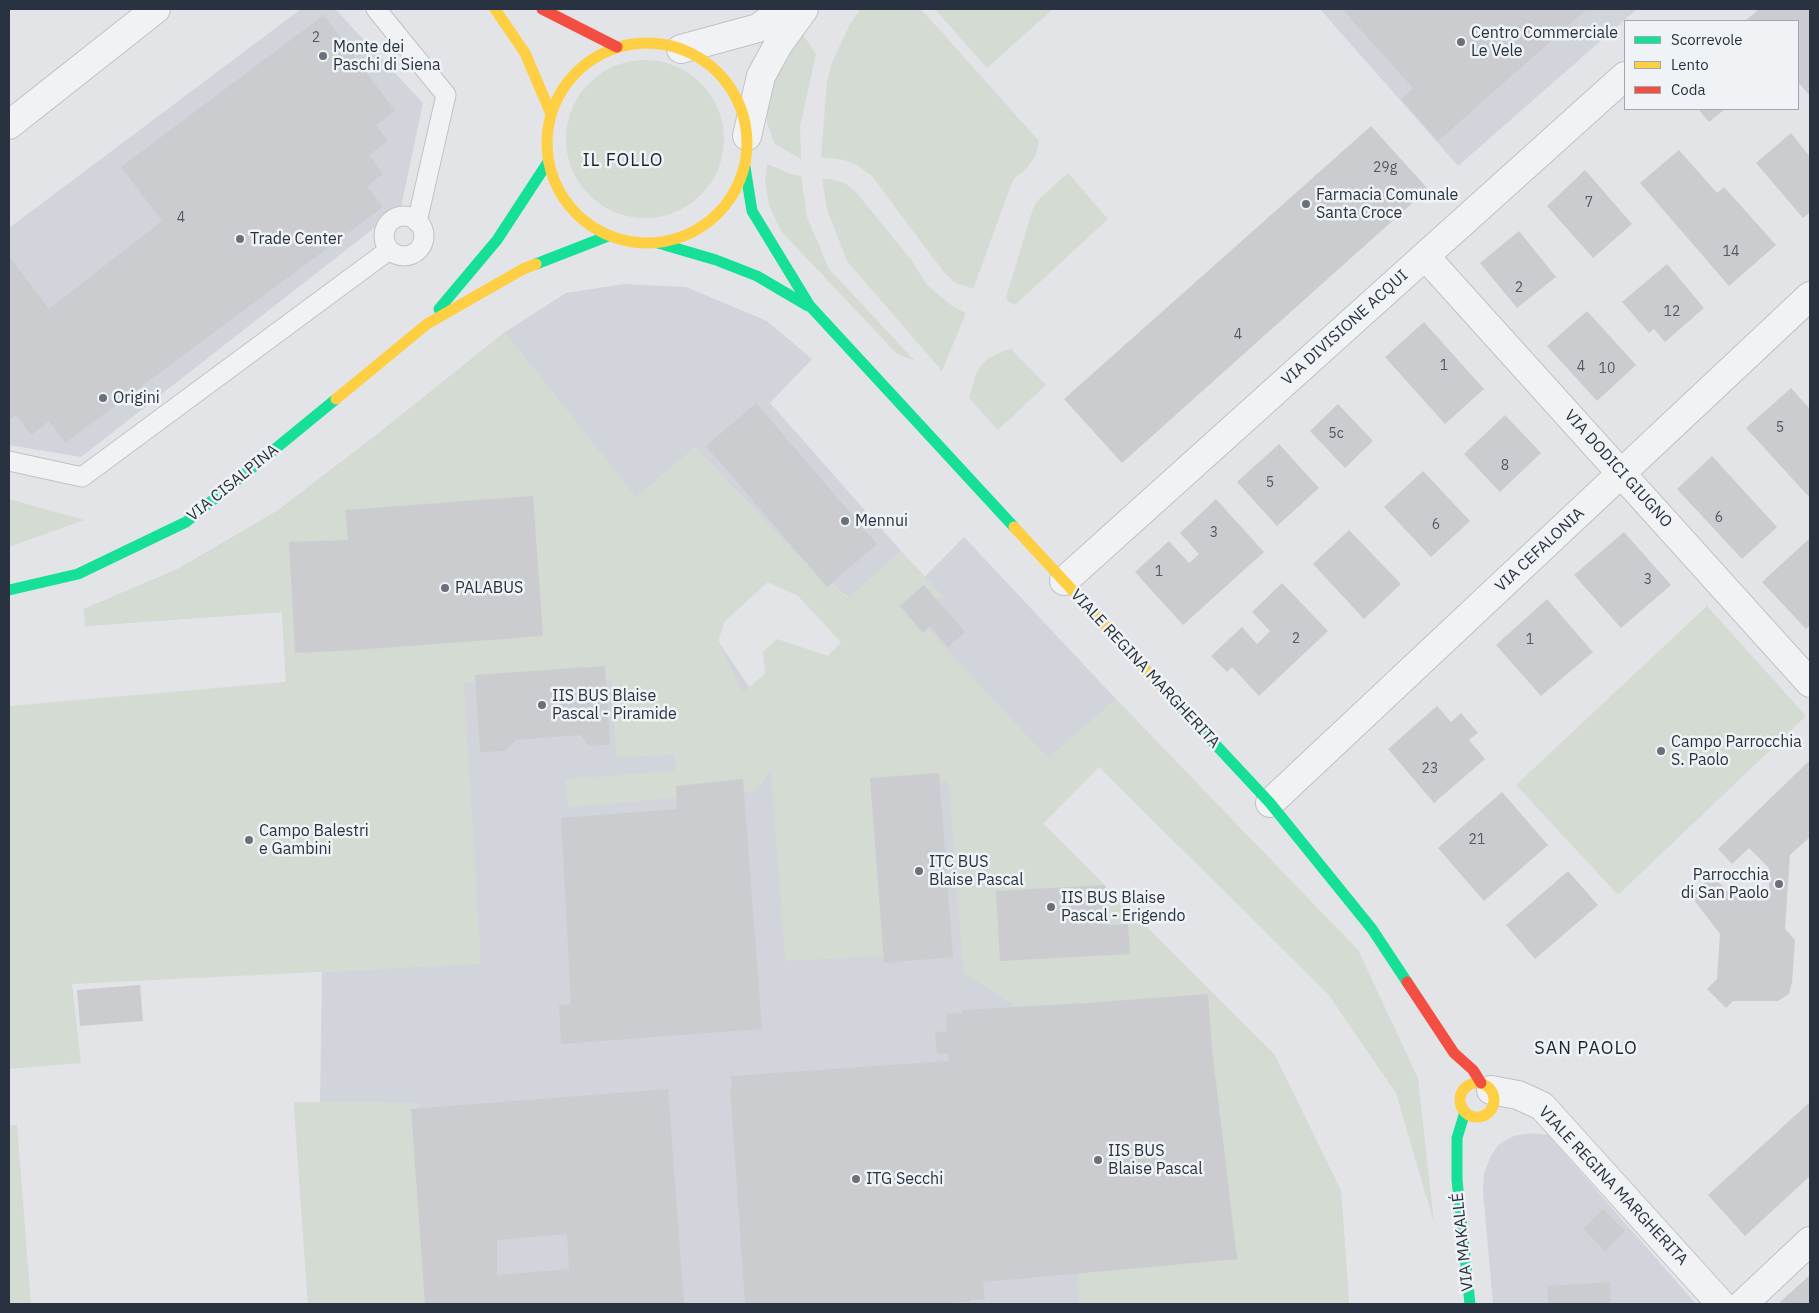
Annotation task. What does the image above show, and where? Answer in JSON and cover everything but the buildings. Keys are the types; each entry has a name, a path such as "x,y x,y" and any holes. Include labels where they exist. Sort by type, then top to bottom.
{"main road":[{"name":"VIALE REGINA MARGHERITA","path":"495,9 525,53 551,114"},
{"path":"542,9 617,47"},
{"name":"VIALE REGINA MARGHERITA","path":"638,43 660,44 681,49 707,62 727,82 741,108 747,136 744,167 733,196 713,219 687,235 658,243 633,243 608,236 568,206 548,162 551,114 566,85 588,62 617,47 638,43"},
{"name":"VIA CISALPINA","path":"428,324 497,240 548,162"},
{"name":"VIALE REGINA MARGHERITA","path":"744,167 752,211 810,306 1270,803 1372,929 1454,1053 1473,1070 1487,1094"},
{"name":"VIA CISALPINA","path":"9,590 78,574 186,522 428,324 523,269 608,236"},
{"name":"VIALE REGINA MARGHERITA","path":"658,243 716,260 758,276 810,306"},
{"name":"VIALE REGINA MARGHERITA","path":"1454,1053 1455,1067"},
{"path":"1470,1084 1487,1094 1481,1116 1469,1115 1464,1112 1460,1102 1460,1087 1470,1084"},
{"path":"1482,1128 1487,1094"},
{"name":"VIA MAKALLÉ","path":"1464,1112 1457,1138 1457,1180 1470,1304"},
{"name":"VIA MAKALLÉ","path":"1457,1180 1469,1154"}],"street":[{"path":"9,125 156,9"},
{"path":"681,49 758,28 784,9"},
{"path":"747,136 761,76 778,45 804,9"},
{"name":"VIA DIVISIONE ACQUI","path":"1064,581 1624,77"},
{"name":"VIA DODICI GIUGNO","path":"1425,256 1810,683"},
{"name":"VIA CEFALONIA","path":"1270,803 1810,296"},
{"name":"VIALE REGINA MARGHERITA","path":"1487,1094 1518,1095 1542,1106 1721,1304"},
{"path":"1743,1304 1810,1241"}],"lane":[{"path":"376,9 446,95 417,222"},
{"path":"398,217 411,218 417,222 424,232 424,239 418,250 406,256 394,254 389,250 383,238 387,225 398,217"},
{"path":"9,462 82,477 389,250"}],"shaded area":[{"name":"Trade Center","path":"301,9 335,9 423,103 401,207 81,457 9,445 9,228"},
{"path":"861,9 921,9 1039,141 1036,155 1027,168 1014,179 973,289 954,282 943,271 872,176 857,165 844,160 821,157 827,81 833,60 850,24"},
{"path":"935,9 1053,9 987,68"},
{"name":"Centro Commerciale Le Vele","path":"1320,9 1637,9 1624,20 1458,166"},
{"path":"801,32 816,54 800,126 801,159 775,144 767,123 767,110 776,69"},
{"path":"653,60 668,63 682,69 701,83 711,95 721,116 724,139 721,162 711,183 701,195 689,205 668,215 653,218 637,218 622,215 601,205 579,183 567,155 566,131 569,116 579,95 601,73 629,61"},
{"path":"767,164 801,176 807,217 829,269 915,361 897,354 781,231 769,205 765,181"},
{"path":"1068,173 1108,219 1015,305 1009,302 1006,297 1033,209 1037,201"},
{"path":"822,179 832,179 846,184 856,192 912,261 927,285 951,305 966,313 942,371 847,261 827,209"},
{"path":"624,284 686,287 767,321 812,359 770,403 901,551 849,598 797,555 695,447 734,613 724,622 718,641 771,719 884,618 964,537 1116,699 1043,775 1043,824 1274,1054 1341,1191 1349,1304 308,1304 294,1105 320,1102 322,972 481,963 287,696 282,612 85,626 84,609 178,569 277,511 379,433 505,332 566,293"},
{"path":"505,332 636,497 695,447 797,555 848,598 901,551 942,595 917,617 1048,758 1116,699 1358,950 1418,1078 1434,1223 1396,1093 1328,994 1099,767 1043,824 1274,1054 1341,1191 1349,1304 1080,1304 1077,1286 1079,1273 1237,1259 1206,997 1017,1007 963,973 949,781 876,786 887,956 785,961 771,770 756,791 568,807 565,779 677,771 674,755 617,757 611,680 464,683 481,964 72,984 81,1063 9,1069 9,706 286,682 282,612 85,626 84,609 178,569 277,511 379,433","holes":["768,582 798,596 841,642 828,656 777,639 763,652 765,674 743,692 718,641 724,622"]},
{"path":"1011,349 1046,385 998,430 969,398 976,374 982,364 989,358"},
{"path":"9,499 84,520 9,547"},
{"name":"Campo Parrocchia S. Paolo","path":"1707,606 1806,716 1618,895 1516,785"},
{"path":"294,1102 419,1103 435,1304 308,1304"},
{"path":"9,1125 17,1125 31,1304 9,1304"},
{"path":"1531,1133 1548,1135 1696,1304 1493,1304 1483,1191 1484,1173 1491,1156 1499,1144 1514,1136"}],"traffic: fast":[{"path":"439,309 497,240 548,162"},
{"path":"745,167 752,211 810,306 1014,527"},
{"path":"536,264 608,236"},
{"path":"658,243 716,260 757,276 808,306"},
{"path":"9,590 78,574 186,522 336,399"},
{"path":"1173,699 1270,803 1372,929 1407,982"},
{"path":"1465,1112 1457,1138 1457,1180 1470,1304"}],"traffic: slow":[{"path":"495,9 525,53 551,114"},
{"path":"647,43 666,45 694,55 710,66 724,80 739,105 745,124 747,143 745,162 735,190 724,206 710,220 685,235 666,241 647,243 628,241 600,231 584,220 570,206 555,181 549,162 547,143 549,124 559,96 570,80 584,66 609,51 628,45 647,43"},
{"path":"336,399 427,324 523,269 536,264"},
{"path":"1014,527 1173,699"},
{"path":"1477,1083 1484,1084 1489,1088 1493,1093 1494,1100 1493,1107 1489,1112 1484,1116 1477,1117 1470,1116 1465,1112 1461,1107 1460,1100 1461,1093 1465,1088 1470,1084 1477,1083"}],"traffic: jam":[{"path":"542,9 617,47"},
{"path":"1407,982 1454,1053 1473,1070 1481,1083"}],"place":[{"name":"Centro Commerciale Le Vele","path":"1461,42"},
{"name":"Monte dei Paschi di Siena","path":"323,56"},
{"name":"Farmacia Comunale Santa Croce","path":"1306,204"},
{"name":"Trade Center","path":"240,239"},
{"name":"Origini","path":"103,398"},
{"name":"Mennui","path":"845,521"},
{"name":"PALABUS","path":"445,588"},
{"name":"IIS BUS Blaise Pascal - Piramide","path":"542,705"},
{"name":"Campo Parrocchia S. Paolo","path":"1661,751"},
{"name":"Campo Balestri e Gambini","path":"249,840"},
{"name":"ITC BUS Blaise Pascal","path":"919,871"},
{"name":"Parrocchia di San Paolo","path":"1779,884"},
{"name":"IIS BUS Blaise Pascal - Erigendo","path":"1051,907"},
{"name":"IIS BUS Blaise Pascal","path":"1098,1160"},
{"name":"ITG Secchi","path":"856,1179"}],"district":[{"name":"IL FOLLO","path":"623,161"},
{"name":"SAN PAOLO","path":"1586,1049"}]}
